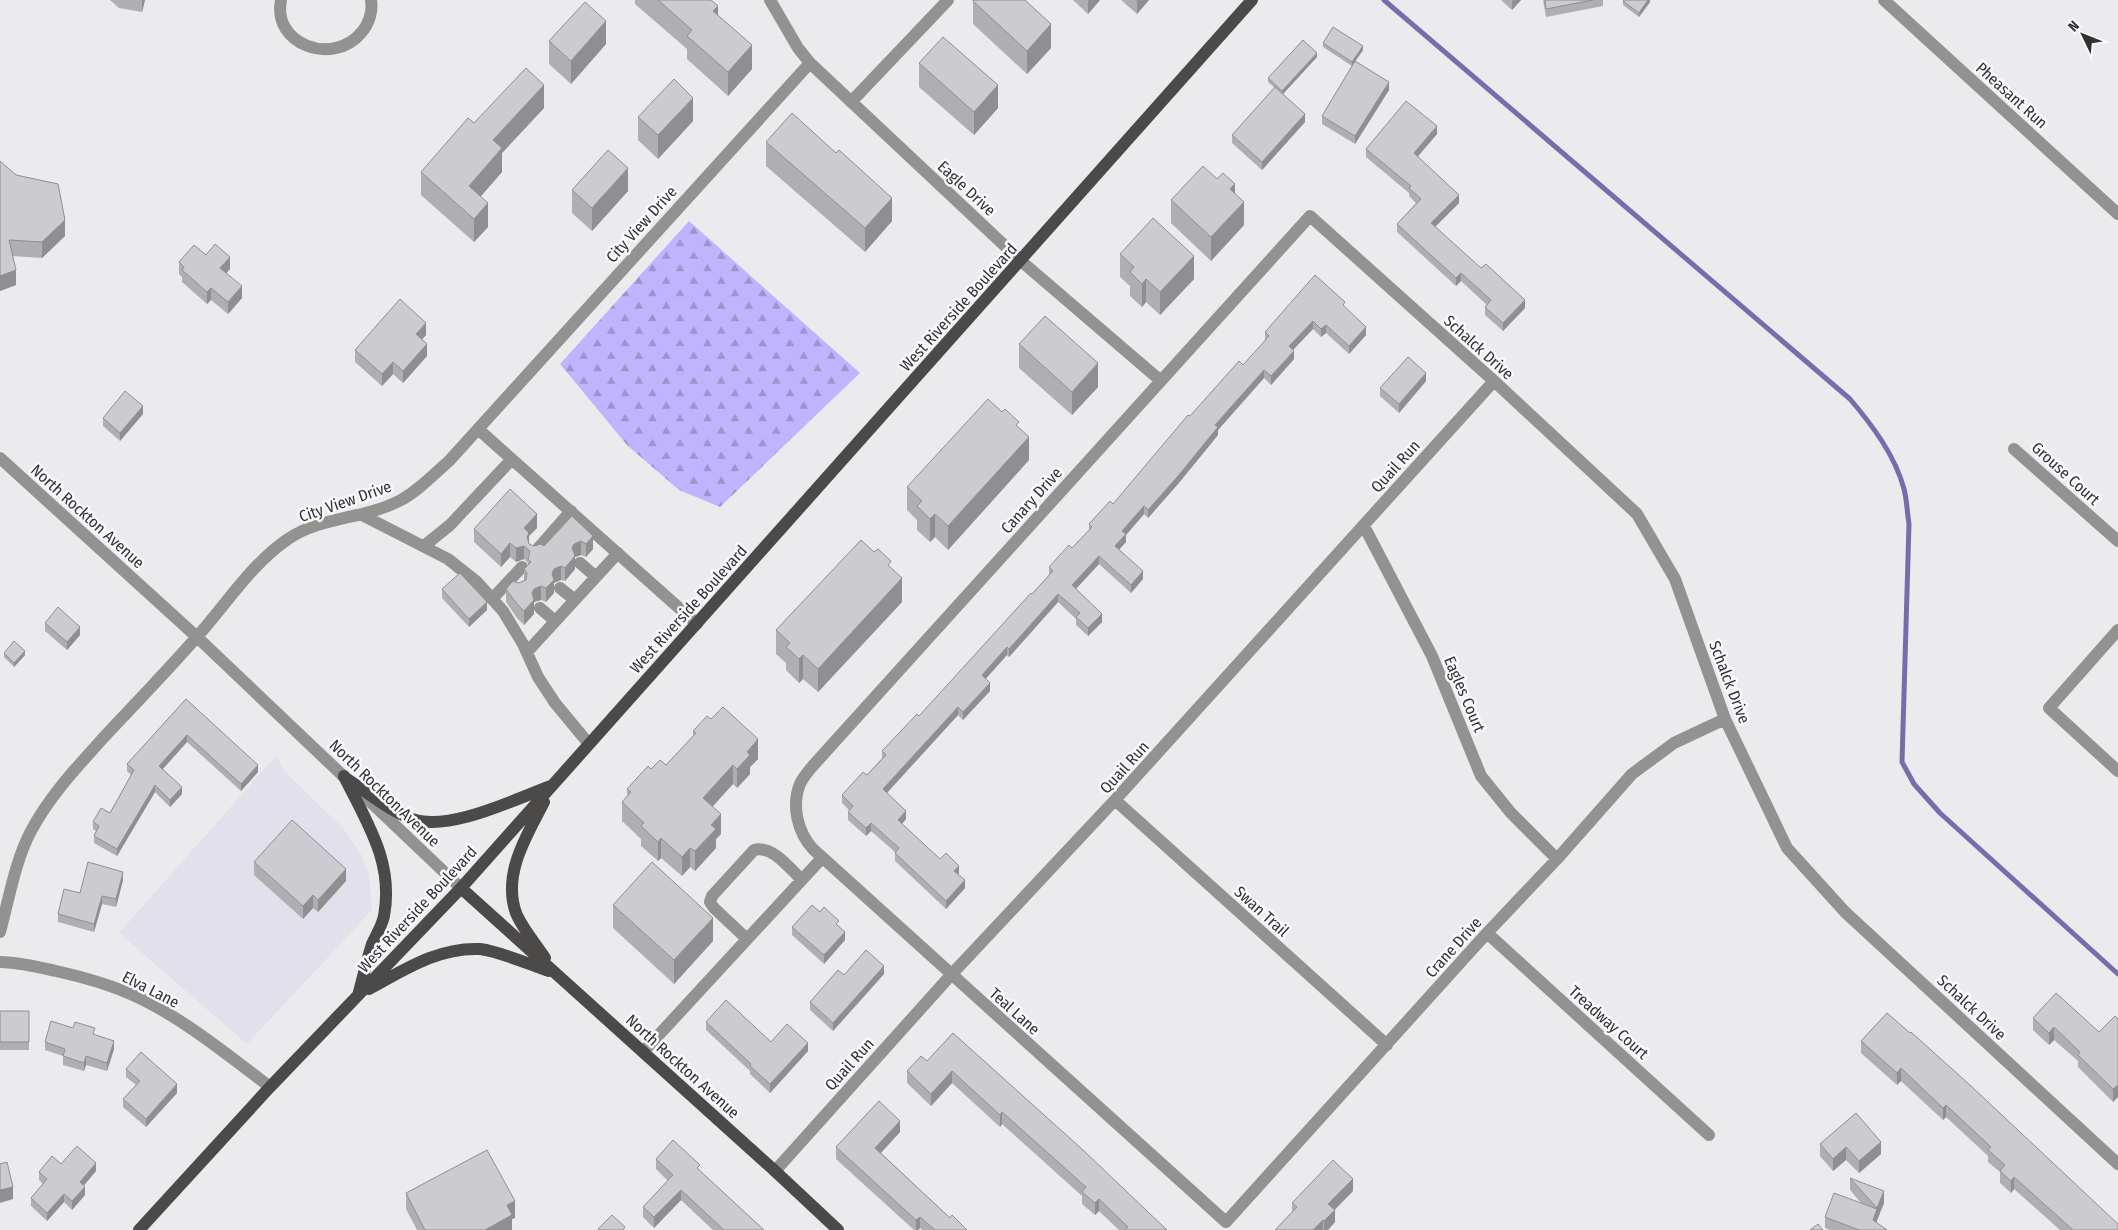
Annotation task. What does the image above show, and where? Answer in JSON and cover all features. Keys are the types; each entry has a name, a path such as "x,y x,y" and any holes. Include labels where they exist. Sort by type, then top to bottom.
{"main road":[{"name":"West Riverside Boulevard","path":"139,1230 270,1087 461,888 1252,0"},
{"path":"344,776 399,813 415,820 440,822 466,818 553,785"},
{"path":"344,776 381,851 386,875 384,918 372,945 358,995"},
{"path":"553,785 525,838 514,868 510,893 517,914 554,972"},
{"name":"North Rockton Avenue","path":"461,888 838,1230"},
{"path":"358,995 424,959 452,950 481,949 554,972"}],"street":[{"path":"281,0 282,21 291,37 308,46 323,50 338,49 356,39 367,26 372,0"},
{"name":"Eagle Drive","path":"770,0 798,48 810,64 1021,261 1161,381"},
{"path":"851,102 948,0"},
{"name":"Pheasant Run","path":"1884,0 2118,214"},
{"name":"City View Drive","path":"0,932 19,863 30,833 44,808 80,764 197,637 261,561 289,538 318,526 362,514 399,501 422,485 449,461 810,64"},
{"name":"Canary Drive","path":"797,815 797,793 800,784 809,770 1310,216"},
{"name":"Schalck Drive","path":"1310,216 1637,514 1675,580 1725,719 1787,848 1845,912 2118,1164"},
{"name":"Quail Run","path":"775,1171 951,975 1115,800 1494,382"},
{"path":"478,429 697,624"},
{"name":"Grouse Court","path":"2014,449 2118,541"},
{"name":"North Rockton Avenue","path":"0,458 197,637 461,888"},
{"path":"424,546 450,525 512,459"},
{"path":"535,552 553,541 571,511"},
{"path":"362,514 448,559 477,582 503,611 527,652 538,677 555,703 589,744"},
{"name":"Eagles Court","path":"1364,526 1432,656 1481,776 1510,813 1557,859"},
{"path":"527,652 618,553"},
{"path":"580,563 596,577"},
{"path":"492,599 514,585 522,567"},
{"path":"560,588 574,600"},
{"path":"540,608 556,621"},
{"path":"2118,630 2049,708 2118,771"},
{"name":"Crane Drive","path":"1226,1222 1487,933 1557,859 1632,774 1674,743 1725,719"},
{"name":"Swan Trail","path":"1115,800 1387,1045"},
{"name":"Teal Lane","path":"797,815 804,838 822,858 1226,1222"},
{"path":"747,939 710,902 712,896 754,850 761,848 770,850 802,880"},
{"path":"643,1052 822,858"},
{"name":"Treadway Court","path":"1487,933 1709,1135"},
{"name":"Elva Lane","path":"0,962 15,962 84,978 133,995 156,1007 222,1051 270,1087"}],"shaded area":[{"path":"276,756 285,772 343,828 361,854 369,876 372,910 247,1044 119,933"}],"green space":[{"path":"689,221 860,373 720,507 679,490 627,445 560,364"}],"building":[{"path":"658,0 711,0 718,6 713,11 752,45 728,72 687,36 692,30"},
{"path":"973,0 1025,0 1051,24 1027,51"},
{"path":"1545,0 1593,0 1546,9"},
{"path":"1624,0 1648,0 1639,13"},
{"path":"585,2 606,21 571,61 549,41"},
{"path":"1333,27 1363,46 1352,62 1323,43"},
{"path":"943,37 998,85 974,112 919,63"},
{"path":"1303,40 1317,53 1282,91 1268,78"},
{"path":"1355,61 1389,82 1355,136 1322,116"},
{"path":"526,68 544,85 493,140 502,148 469,186 488,203 474,219 421,172 468,118 474,123"},
{"path":"674,79 693,98 658,135 638,117"},
{"path":"1275,87 1305,114 1262,162 1232,135"},
{"path":"1406,101 1437,126 1414,153 1459,195 1431,223 1481,268 1486,264 1525,300 1503,323 1485,307 1491,300 1461,273 1456,278 1397,224 1421,199 1409,188 1411,186 1366,149"},
{"path":"792,113 836,153 839,150 892,198 865,228 766,142"},
{"path":"608,150 628,168 592,208 572,190"},
{"path":"0,161 16,175 58,184 65,220 42,242 9,240 16,270 0,276"},
{"path":"1203,166 1217,179 1223,173 1235,184 1230,189 1244,202 1211,237 1171,200"},
{"path":"1153,218 1194,256 1160,292 1146,279 1142,284 1130,272 1134,267 1120,254"},
{"path":"215,244 230,257 220,268 242,286 228,302 211,288 207,292 182,270 184,267 179,262 194,245 206,255"},
{"path":"1315,275 1345,302 1343,305 1366,327 1349,346 1326,325 1321,329 1313,321 1289,346 1294,351 1271,376 1264,370 1215,425 1218,427 1178,476 1148,510 1144,506 1122,531 1126,534 1115,546 1143,571 1131,585 1099,556 1072,585 1102,614 1088,628 1076,617 1080,613 1058,594 1009,649 1007,647 982,675 990,683 963,712 958,707 883,789 906,811 898,820 940,859 946,853 959,866 954,871 965,880 946,901 895,853 899,848 871,823 866,828 848,812 853,806 842,795 863,772 867,775 886,755 882,751 917,714 919,716 1053,571 1049,567 1069,545 1072,548 1092,527 1089,524 1110,501 1113,504 1188,415 1190,416 1239,361 1243,365 1269,336 1265,332"},
{"path":"400,299 426,323 416,334 427,344 403,371 393,362 382,374 355,350"},
{"path":"1045,316 1098,363 1072,392 1019,344"},
{"path":"1408,357 1426,373 1399,404 1380,388"},
{"path":"125,391 143,406 120,433 103,418"},
{"path":"988,399 1002,412 1005,409 1019,422 1016,425 1029,437 948,526 935,514 930,519 917,506 922,501 907,487"},
{"path":"510,489 537,514 524,528 529,533 527,537 529,544 534,546 541,544 544,546 572,516 593,536 586,544 581,541 574,544 572,548 575,556 565,568 561,566 554,569 552,574 554,580 546,588 541,586 534,589 532,593 534,600 524,611 506,589 513,581 518,583 526,580 527,573 524,569 531,562 528,559 530,551 524,546 516,548 510,543 501,554 474,529"},
{"path":"861,540 874,552 878,549 891,561 888,565 902,578 818,669 803,655 799,659 786,647 790,643 776,630"},
{"path":"460,573 487,602 469,619 442,589"},
{"path":"58,607 80,627 67,642 45,623"},
{"path":"14,641 25,651 14,663 4,653"},
{"path":"186,699 258,765 241,784 187,735 159,766 182,787 170,800 155,785 117,849 94,836 99,826 93,822 101,808 110,813 134,770 127,764"},
{"path":"723,707 758,739 747,752 750,755 737,769 733,765 703,798 721,814 711,825 716,829 695,851 690,848 682,857 661,838 658,842 641,826 644,823 622,802 631,792 627,789 648,766 651,769 660,760 666,765 696,733 693,731 707,716 711,719"},
{"path":"292,820 346,869 318,900 313,895 303,906 254,862"},
{"path":"88,862 123,872 116,899 102,896 94,924 58,914 64,889 80,893"},
{"path":"652,862 713,918 674,960 613,905"},
{"path":"812,905 820,912 824,907 839,921 836,924 845,932 824,955 792,927"},
{"path":"866,950 884,966 833,1023 810,1002 838,970 844,975"},
{"path":"2056,993 2099,1032 2115,1016 2118,1019 2118,1085 2113,1089 2078,1055 2080,1052 2054,1027 2049,1033 2033,1018"},
{"path":"726,1000 771,1042 787,1024 808,1043 770,1084 706,1022"},
{"path":"0,1011 29,1011 29,1042 0,1042"},
{"path":"1887,1013 1971,1086 2118,1224 2118,1230 2072,1230 2014,1177 2011,1181 2000,1171 2005,1165 1988,1150 1991,1147 1946,1105 1943,1108 1901,1068 1897,1073 1861,1041"},
{"path":"51,1021 73,1028 75,1022 95,1028 93,1034 114,1041 107,1063 86,1056 84,1063 63,1056 65,1049 45,1042"},
{"path":"953,1033 1083,1150 1167,1230 1125,1230 1128,1227 1099,1199 1095,1203 1082,1192 1086,1187 1002,1112 1000,1115 952,1071 931,1094 907,1071 921,1056 927,1061"},
{"path":"141,1052 177,1084 146,1119 123,1099 140,1081 126,1069"},
{"path":"879,1101 900,1121 875,1148 950,1218 952,1215 967,1230 935,1230 920,1217 916,1220 836,1147"},
{"path":"1856,1113 1881,1142 1859,1161 1846,1147 1833,1159 1820,1144"},
{"path":"673,1140 700,1165 697,1168 764,1230 724,1230 681,1190 654,1217 643,1207 673,1175 656,1159"},
{"path":"77,1146 96,1163 80,1182 85,1187 72,1201 64,1194 47,1213 31,1198 47,1179 39,1172 52,1156 61,1164"},
{"path":"487,1150 515,1201 507,1205 512,1215 485,1230 425,1230 406,1193"},
{"path":"1333,1160 1353,1179 1328,1204 1335,1210 1313,1230 1275,1230 1297,1207 1292,1203"},
{"path":"7,1162 13,1187 0,1190 0,1164"},
{"path":"1850,1178 1884,1191 1877,1208"},
{"path":"1834,1193 1877,1209 1873,1220 1887,1230 1859,1230 1825,1217"},
{"path":"612,1215 625,1227 623,1230 599,1230 598,1229"},
{"path":"1818,1224 1823,1230 1810,1230"}],"waterway":[{"path":"1384,0 1850,399 1866,419 1889,452 1900,476 1905,493 1909,524 1902,762 1914,784 1940,813 2118,974"}]}
